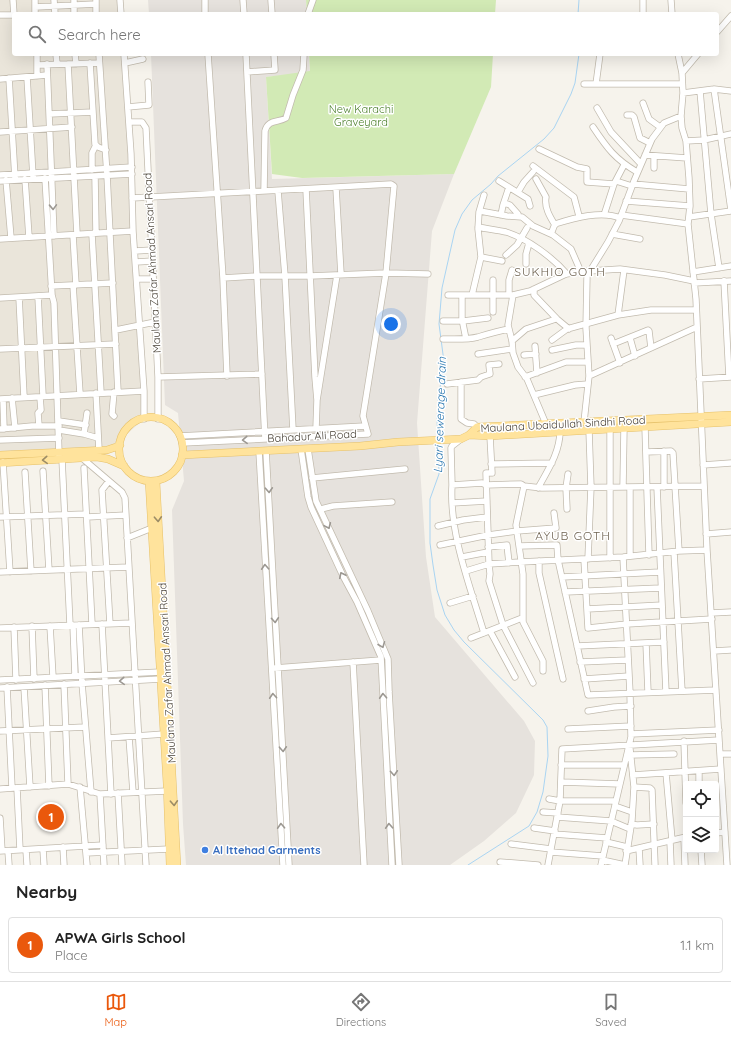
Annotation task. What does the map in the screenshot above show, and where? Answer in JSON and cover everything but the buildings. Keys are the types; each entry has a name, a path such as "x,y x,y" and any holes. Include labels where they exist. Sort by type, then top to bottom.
{"main road":[{"name":"Maulana Ubaidullah Sindhi Road","path":"469,435 490,436 645,427 731,415"},
{"path":"144,419 158,419 171,425 181,440 182,454 180,463 172,473 165,478 153,481 137,478 130,473 124,466 121,458 120,445 122,437 129,426 144,419"},
{"name":"Maulana Ubaidullah Sindhi Road","path":"469,435 477,427 584,422 701,420 731,422"},
{"path":"182,454 360,446 398,442 458,439 469,435"},
{"path":"1,463 111,449 120,445"},
{"path":"0,455 104,458 124,466"},
{"name":"Maulana Zafar Ahmad Ansari Road","path":"153,481 152,528 170,865"},
{"name":"Maulana Zafar Ahmad Ansari Road","path":"153,481 177,865"}],"street":[{"path":"13,0 14,12"},
{"path":"35,0 35,12"},
{"path":"120,0 121,12"},
{"path":"205,0 206,12"},
{"path":"243,0 244,12"},
{"path":"271,0 272,12"},
{"path":"309,12 313,0"},
{"path":"642,0 643,12"},
{"path":"672,0 672,12"},
{"path":"35,7 54,3 96,2"},
{"path":"0,15 12,15"},
{"path":"719,30 731,16"},
{"path":"37,56 37,76"},
{"path":"56,56 57,64"},
{"path":"75,56 76,64"},
{"path":"99,56 116,330 116,392 112,414 114,416"},
{"name":"Maulana Zafar Ahmad Ansari Road","path":"124,56 132,168 133,231 144,391 144,419"},
{"path":"208,56 223,278 227,376"},
{"path":"246,56 266,439"},
{"path":"247,72 275,70 274,56"},
{"path":"264,191 266,127 271,122 286,118 303,70 304,56"},
{"path":"596,84 600,56"},
{"path":"678,56 682,73 683,92 681,116 682,128 686,141 690,206 688,224 697,327 711,616 725,832 729,854 727,865"},
{"path":"682,73 696,56"},
{"path":"124,63 143,59"},
{"path":"90,63 96,145 92,153 92,170"},
{"path":"37,65 99,63"},
{"path":"47,64 52,175 51,286 54,303 59,438 72,625 74,676"},
{"path":"68,64 74,174 75,285 80,394"},
{"path":"0,79 47,75"},
{"path":"27,77 33,176"},
{"path":"9,78 15,177"},
{"path":"128,107 149,105 148,82"},
{"path":"584,84 682,84"},
{"path":"683,92 714,89 731,91"},
{"path":"689,217 731,211 729,182 720,137 714,89"},
{"path":"700,91 711,214 719,268"},
{"path":"643,103 649,119 660,128"},
{"path":"596,108 612,132 641,164"},
{"path":"49,114 93,112"},
{"path":"627,115 632,115 634,117 640,138 650,143"},
{"path":"584,422 589,376 586,324 587,276 621,217 632,185 650,143 660,128 667,121 681,116"},
{"name":"Maulana Zafar Ahmad Ansari Road","path":"129,122 142,122 146,128 158,377 158,419"},
{"path":"0,132 72,127"},
{"path":"593,127 608,150 624,165 638,172"},
{"path":"686,141 704,140 731,134"},
{"path":"96,145 106,150"},
{"path":"539,149 577,168 587,169 587,182 689,189"},
{"path":"645,155 687,158"},
{"path":"654,156 654,168"},
{"path":"604,215 615,183 624,165"},
{"path":"10,238 3,180 15,177 74,174 95,176 107,172 132,168"},
{"path":"518,192 533,169 574,197 579,216"},
{"path":"74,174 92,170 132,174"},
{"path":"0,175 25,179 33,176 45,178 52,175"},
{"path":"95,176 94,284 98,345 98,450"},
{"path":"45,178 51,236"},
{"path":"25,179 29,237"},
{"path":"536,179 546,197 545,201 548,213 555,225"},
{"path":"499,181 528,199 530,206"},
{"path":"132,198 391,184 394,186 386,272 363,416 365,426"},
{"path":"501,215 509,187"},
{"path":"317,400 339,274 336,188"},
{"path":"306,189 317,400 316,429"},
{"path":"278,191 285,276 293,430"},
{"path":"472,295 480,257 478,227 484,196"},
{"path":"626,201 690,206"},
{"path":"504,203 510,205 518,216"},
{"path":"480,211 522,217 533,226 551,234 571,249 581,272"},
{"path":"551,234 555,225 579,216 604,215 688,224"},
{"path":"478,227 507,233 530,243 558,264 567,274"},
{"path":"506,255 517,245 527,228"},
{"path":"0,239 133,231"},
{"path":"612,234 640,239"},
{"path":"526,264 526,254 530,243"},
{"path":"135,251 152,250"},
{"path":"480,257 502,261"},
{"path":"136,262 153,261"},
{"path":"693,272 731,266"},
{"path":"512,270 509,280 511,295 508,325 512,341 512,349 518,367 525,376 546,424"},
{"path":"618,315 624,270"},
{"path":"448,294 494,296 511,295 534,289 567,274 590,271 624,270 665,275 694,282 731,281"},
{"path":"223,278 257,276 310,276 386,272 428,274"},
{"path":"137,279 153,279"},
{"path":"493,280 494,312"},
{"path":"699,379 730,377 724,281"},
{"path":"51,286 113,283"},
{"path":"534,289 534,295 556,319 569,329"},
{"path":"0,298 52,295"},
{"path":"462,295 463,321 466,338"},
{"path":"38,296 41,348 41,410 38,413 39,426"},
{"path":"19,297 24,397"},
{"path":"552,340 569,329 618,315 651,310 696,310"},
{"path":"443,321 463,321 488,318"},
{"path":"512,341 526,329 556,319"},
{"path":"116,330 155,322"},
{"path":"589,376 697,327"},
{"path":"443,339 478,337 490,332 509,329"},
{"path":"613,344 649,330 652,348"},
{"path":"611,338 620,362"},
{"path":"630,338 635,356"},
{"path":"0,349 116,344"},
{"path":"552,350 576,345 587,345"},
{"path":"535,346 537,373"},
{"path":"478,354 512,349"},
{"path":"524,355 536,354"},
{"path":"525,376 566,362 588,362"},
{"path":"447,384 478,380 481,377 490,374 489,365 499,364"},
{"path":"158,377 262,374"},
{"path":"461,382 461,419 467,423 474,424 477,427"},
{"path":"534,395 588,384"},
{"path":"86,425 39,426 2,429 1,398 144,391"},
{"path":"12,398 15,428"},
{"path":"84,434 87,413"},
{"path":"59,426 98,438"},
{"name":"Bahadur Ali Road","path":"365,426 368,434 266,439 181,440 265,431 365,426"},
{"path":"645,427 649,555"},
{"path":"623,487 624,428"},
{"path":"610,429 610,558"},
{"path":"589,430 591,487 585,576 588,628 678,621 731,612"},
{"path":"538,488 552,463 560,439 560,431"},
{"path":"490,436 492,473 486,473 489,581 504,625 532,683"},
{"path":"0,440 59,438"},
{"path":"458,439 451,448 452,503 458,542 473,596 487,632 515,677"},
{"path":"304,449 312,478 314,495 368,611 388,659 399,865"},
{"path":"304,449 308,496 311,507 343,576 357,602 381,660 392,865"},
{"path":"262,451 278,668 286,863"},
{"path":"262,451 271,669 286,863"},
{"path":"646,452 671,451 673,453 678,621 682,691"},
{"path":"664,452 664,487"},
{"path":"82,458 124,494 146,865"},
{"path":"1,463 3,517 10,572"},
{"path":"491,464 552,463"},
{"path":"703,465 731,463"},
{"path":"84,468 92,624"},
{"path":"312,478 405,469"},
{"path":"43,471 49,570"},
{"path":"25,472 31,571"},
{"path":"567,509 566,488 568,474"},
{"path":"109,481 102,490 110,624"},
{"path":"452,485 482,483 486,485 520,484 538,488 704,486"},
{"path":"524,486 516,525 520,562 523,574 522,618 543,661 543,672"},
{"path":"630,487 630,556"},
{"path":"657,487 666,692"},
{"path":"452,503 487,501"},
{"path":"320,509 333,506 392,502"},
{"path":"440,545 488,535 556,528 554,513"},
{"path":"3,517 65,514 104,516 126,515"},
{"path":"438,526 487,517"},
{"path":"127,538 152,528"},
{"path":"706,534 731,532"},
{"path":"462,557 507,545 509,563"},
{"path":"519,546 557,545 558,560 588,695 716,690"},
{"path":"466,570 489,564 610,558 707,550"},
{"path":"602,860 631,734 631,706 623,557"},
{"path":"538,561 539,573 564,679"},
{"path":"0,572 129,567"},
{"path":"562,577 660,572"},
{"path":"565,592 661,588"},
{"path":"450,603 473,596"},
{"path":"587,609 662,605"},
{"path":"471,638 522,618"},
{"path":"0,628 132,623"},
{"path":"102,624 111,794"},
{"path":"79,625 81,676 90,792"},
{"path":"32,626 34,679"},
{"path":"50,626 53,677"},
{"path":"14,627 16,680"},
{"path":"646,642 648,692"},
{"path":"577,646 664,642"},
{"path":"714,651 731,650"},
{"path":"271,669 381,660"},
{"path":"580,662 628,660"},
{"path":"353,662 364,865"},
{"path":"0,680 135,673 161,675"},
{"path":"0,688 135,680 161,675"},
{"path":"584,679 629,676"},
{"path":"64,684 68,784"},
{"path":"45,685 49,786"},
{"path":"24,687 30,787"},
{"path":"7,688 14,788 23,850 27,865"},
{"path":"588,711 631,706"},
{"path":"275,722 281,721"},
{"path":"568,729 631,726"},
{"path":"0,731 85,727"},
{"path":"631,734 719,730"},
{"path":"108,738 164,734"},
{"path":"129,737 132,792"},
{"path":"548,865 560,801 563,748 719,740"},
{"path":"684,741 685,781"},
{"path":"511,844 551,850 625,865 626,849 631,826 634,787 629,744"},
{"path":"630,755 674,754"},
{"path":"720,754 731,754"},
{"path":"561,765 624,766"},
{"path":"633,775 721,769"},
{"path":"699,771 699,781"},
{"path":"666,773 671,841 670,865"},
{"path":"561,782 620,784"},
{"path":"0,789 68,784 100,794 167,790"},
{"path":"80,787 87,865"},
{"path":"634,787 650,788 652,790 655,865"},
{"path":"118,793 122,865"},
{"path":"100,794 104,865"},
{"path":"549,799 615,804 632,812"},
{"path":"543,812 611,821 631,826 654,824"},
{"path":"0,818 3,851 9,865"},
{"path":"534,828 555,833 607,840 626,849 639,848 683,838"},
{"path":"719,833 725,832"},
{"path":"3,851 103,845"},
{"path":"63,847 64,865"},
{"path":"43,848 44,865"},
{"path":"639,848 640,865"},
{"path":"86,853 169,849"},
{"path":"685,853 685,865"},
{"path":"701,853 702,865"},
{"path":"500,862 538,865"}],"shaded area":[{"path":"0,0 120,0 121,12 12,12 12,56 123,56 144,419 112,447 0,452"},
{"path":"148,0 306,0 307,12 149,12"},
{"path":"151,56 309,56 310,73 266,77 272,179 454,174 432,231 417,423 426,557 435,617 524,721 535,741 534,775 516,813 484,841 450,865 186,865 183,824 172,510 184,481 178,413 165,405"}],"green space":[{"path":"306,0 496,0 495,12 307,12"},
{"name":"New Karachi Graveyard","path":"309,56 493,56 491,87 454,174 302,178 272,174 266,77 310,71"}],"waterway":[{"name":"Lyari sewerage drain","path":"578,12 579,0"},
{"name":"Lyari sewerage drain","path":"438,438 438,401 444,362 439,324 442,288 455,230 462,214 472,200 498,176 544,139 554,128 575,83 579,56"},
{"name":"Lyari sewerage drain","path":"438,443 439,474 430,499 430,543 437,590 445,615 454,630 464,642 543,720 547,727 548,756 543,792 537,812 529,826 468,865"}],"place":[{"name":"APWA Girls School","path":"51,817"},
{"name":"Al Ittehad Garments","path":"205,850"}],"district":[{"name":"SUKHIO GOTH","path":"560,272"},
{"name":"AYUB GOTH","path":"573,536"}]}
